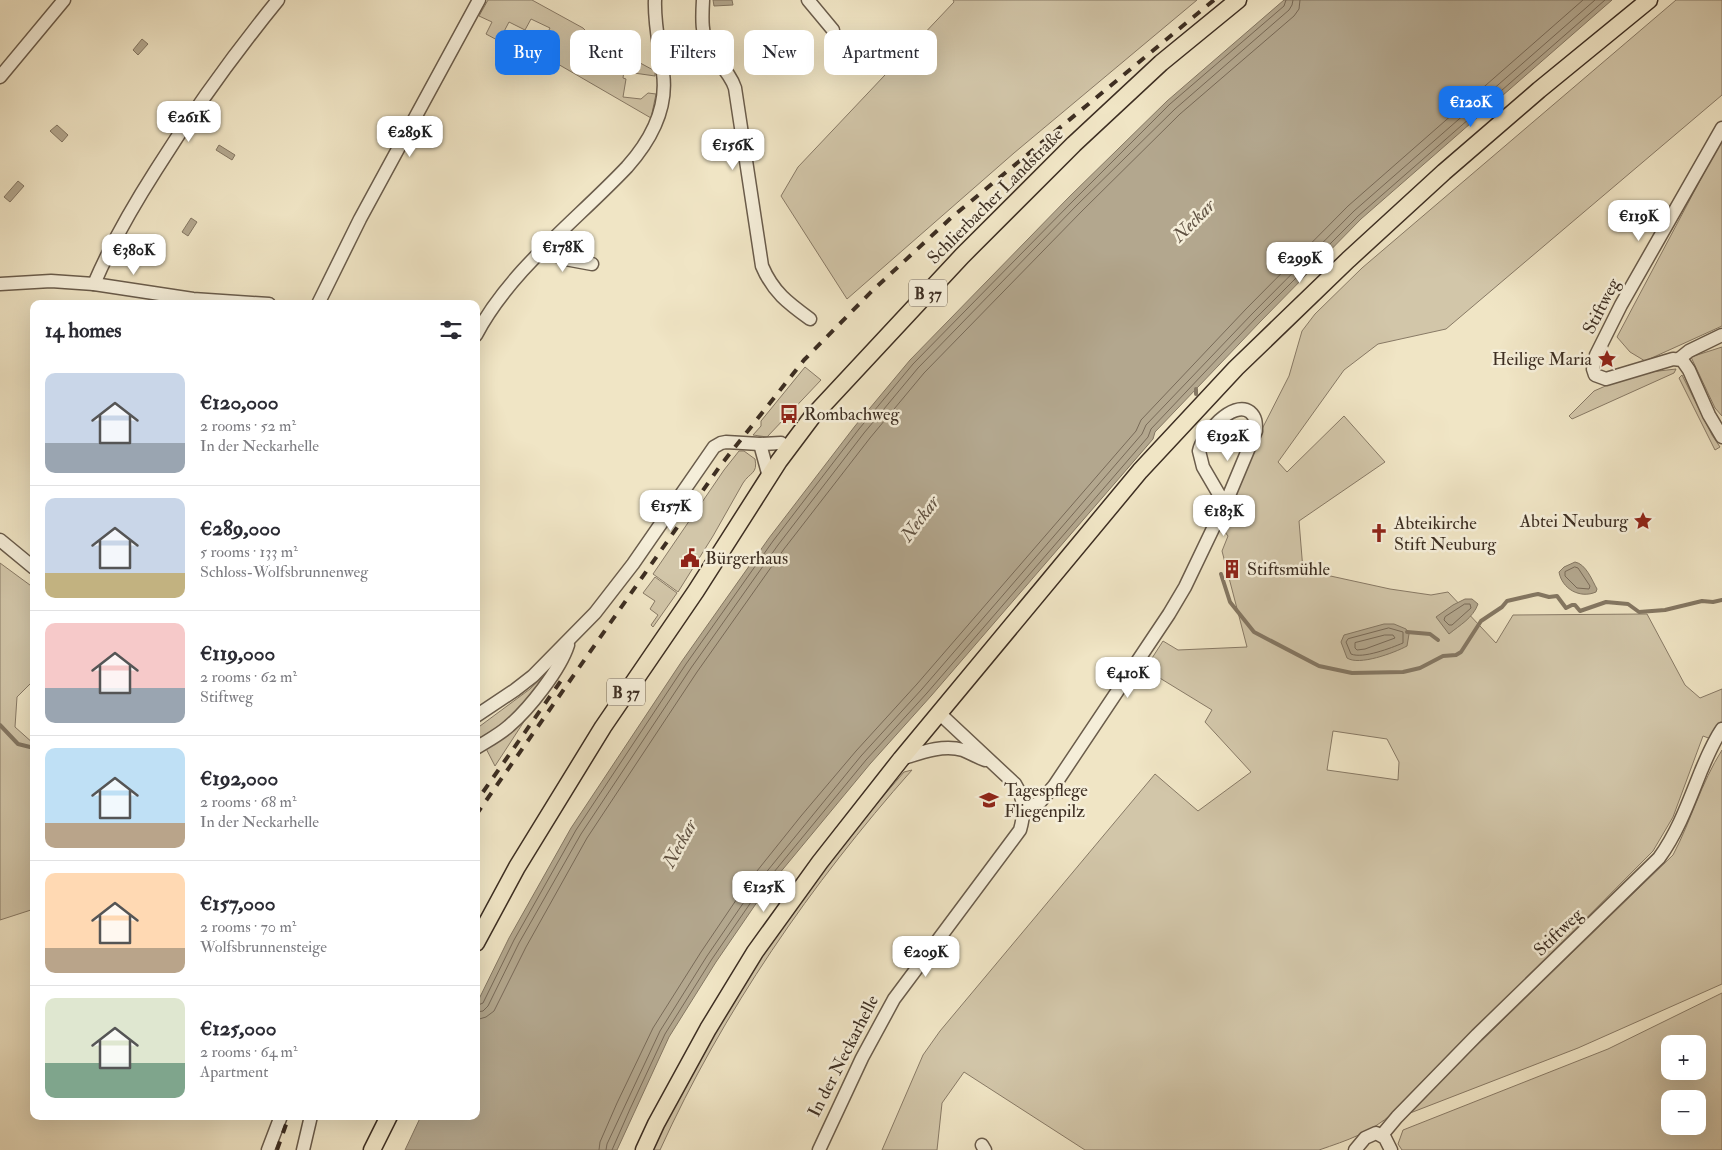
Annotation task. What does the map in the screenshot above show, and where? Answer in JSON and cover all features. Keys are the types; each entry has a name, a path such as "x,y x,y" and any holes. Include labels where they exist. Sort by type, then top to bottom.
{"main road":[{"name":"Schlierbacher Landstraße","path":"480,936 517,867 569,781 625,693 696,591 788,448 832,394 962,256 1074,144 1162,64 1238,0"},
{"path":"644,1150 656,1124 708,1029 755,952 820,862 901,759 1140,471 1196,409 1274,330 1348,260 1444,172 1648,0"},
{"path":"372,1150 387,1120"}],"street":[{"path":"0,77 64,0"},
{"path":"94,284 127,218 180,132 209,90 278,0"},
{"path":"320,300 360,219 479,0"},
{"path":"480,328 494,304 519,274 632,161 659,118 663,102 664,80 656,28 655,0"},
{"path":"703,0 704,37 709,50 730,77 735,88 762,266 777,292 810,319"},
{"path":"808,0 833,30"},
{"name":"Stiftweg","path":"1678,359 1644,367 1611,378 1598,377 1593,369 1596,355 1621,305 1722,128"},
{"path":"544,250 565,259 592,264"},
{"path":"0,284 51,282 94,284 208,300"},
{"path":"1722,334 1689,350 1678,359 1685,363 1689,370 1709,415 1722,437"},
{"path":"939,713 1014,784 1022,798 1024,810 1040,802 1054,786 1169,614 1194,572 1256,430 1255,419 1245,409 1233,410 1228,413 1210,431 1199,447 1199,455 1203,467 1224,503"},
{"path":"480,713 526,682 595,613 614,590 714,447 721,442 726,442 781,443 788,448"},
{"path":"760,444 769,478"},
{"path":"0,540 30,565"},
{"path":"480,746 508,728 525,710 562,660 570,640"},
{"name":"Stiftweg","path":"1382,1135 1397,1117 1477,1035 1658,858 1668,846 1680,823 1712,745 1722,729"},
{"path":"901,759 929,750 951,748 962,750 992,762"},
{"name":"In der Neckarhelle","path":"819,1150 862,1058 894,999 1016,837 1020,830 1024,810"},
{"path":"268,1150 279,1120"},
{"path":"303,1150 310,1120"},
{"path":"1355,1150 1369,1135 1376,1133 1382,1135 1388,1141 1391,1150"}],"shaded area":[{"path":"488,0 532,0 585,30 570,30 570,71 560,65 560,30 549,30 550,28 531,19 525,30 509,22 505,30 495,30 495,39 486,34 492,22 479,16"},
{"path":"953,0 1197,0 1014,153 847,299 781,196 798,167 885,75 937,75 937,30 928,30 954,2"},
{"path":"1676,0 1722,0 1722,95 1446,329 1378,344 1344,370 1278,462 1287,472 1344,416 1385,462 1299,521 1303,570 1390,589 1431,595 1448,592 1496,643 1513,615 1647,614 1685,685 1700,698 1722,689 1722,743 1703,736 1673,817 1653,851 1393,1113 1376,1126 1358,1135 1319,1150 1085,1150 964,1072 942,1103 937,1150 882,1150 923,1055 940,1031 1155,774 1198,811 1251,772 1205,722 1212,710 1145,669 1163,641 1178,650 1247,647 1222,551 1228,536 1222,528 1260,433 1289,376 1302,331 1315,314 1362,268","holes":["1333,731 1387,739 1399,762 1398,780 1327,770"]},
{"path":"641,63 651,69 651,75 655,76 641,74"},
{"path":"577,75 623,75 623,78 626,79 623,97 641,99 648,93 656,94 651,118"},
{"path":"1722,139 1722,326 1645,361 1630,352 1617,337"},
{"path":"1722,347 1722,416 1715,408 1691,357"},
{"path":"805,367 821,380 767,437 753,435 761,426 761,421"},
{"path":"1676,369 1674,373 1572,419 1569,416 1594,391 1633,374"},
{"path":"1682,375 1720,447 1715,450 1679,378"},
{"path":"739,451 744,451 755,459 755,468 743,483 678,592 653,574"},
{"path":"0,563 30,585 30,684 17,697 15,727 30,740 30,910 0,920"},
{"path":"655,577 677,593 653,627 651,625 658,615 650,609 655,601 643,593"},
{"path":"570,651 495,766 480,737 480,726 530,689"},
{"path":"1722,750 1722,984 1578,1048 1405,1115 1673,855 1708,776"},
{"path":"912,770 875,813 804,904 741,999 712,1048 660,1150 653,1150 677,1099 704,1049 733,1000 765,952 832,859 904,772"},
{"path":"1722,993 1722,1150 1402,1150 1398,1144 1403,1130 1608,1049"}],"water":[{"path":"713,0 732,0 733,5 714,6"},
{"name":"Neckar","path":"1284,0 1612,0 1361,219 1155,432 1153,439 870,764 764,892 716,962 669,1037 617,1150 405,1150 419,1120 480,1120 480,997 509,938 571,828 682,661 769,538 855,426 910,360 1069,197 1167,101"},
{"path":"142,39 148,44 138,55 133,50"},
{"path":"57,125 68,135 62,142 50,131"},
{"path":"219,145 235,155 232,160 216,150"},
{"path":"18,181 24,186 10,202 4,197"},
{"path":"191,218 197,222 188,236 182,232"},
{"path":"1575,562 1579,563 1588,573 1597,589 1596,592 1590,594 1578,593 1568,588 1564,583 1559,572 1564,567"},
{"path":"1465,599 1472,599 1478,604 1476,609 1470,617 1449,634 1436,617"},
{"path":"1384,624 1394,624 1406,629 1409,634 1407,646 1368,660 1352,660 1347,658 1341,642 1344,635"}],"waterway":[{"path":"1196,389 1196,394"},
{"path":"1221,574 1230,602 1254,632 1319,666 1352,673 1403,672 1420,668 1443,656 1456,655 1461,652 1481,621 1502,607 1507,601 1538,594 1549,597 1557,596 1566,608 1575,605 1580,611 1606,602 1628,604 1639,612 1665,610 1702,601 1713,602 1722,600"},
{"path":"1407,632 1430,634 1438,640"},
{"path":"0,725 18,744 30,747"}],"railway":[{"path":"480,809 720,466 804,360 872,291 952,217 1214,0"},
{"path":"483,792 565,675"},
{"path":"277,1150 288,1120"}],"place":[{"name":"Heilige Maria","path":"1607,359"},
{"name":"Rombachweg","path":"789,414"},
{"name":"Abtei Neuburg","path":"1643,521"},
{"name":"Abteikirche Stift Neuburg","path":"1379,533"},
{"name":"Bürgerhaus","path":"690,558"},
{"name":"Stiftsmühle","path":"1232,569"},
{"name":"Tagespflege Fliegenpilz","path":"989,800"}]}
